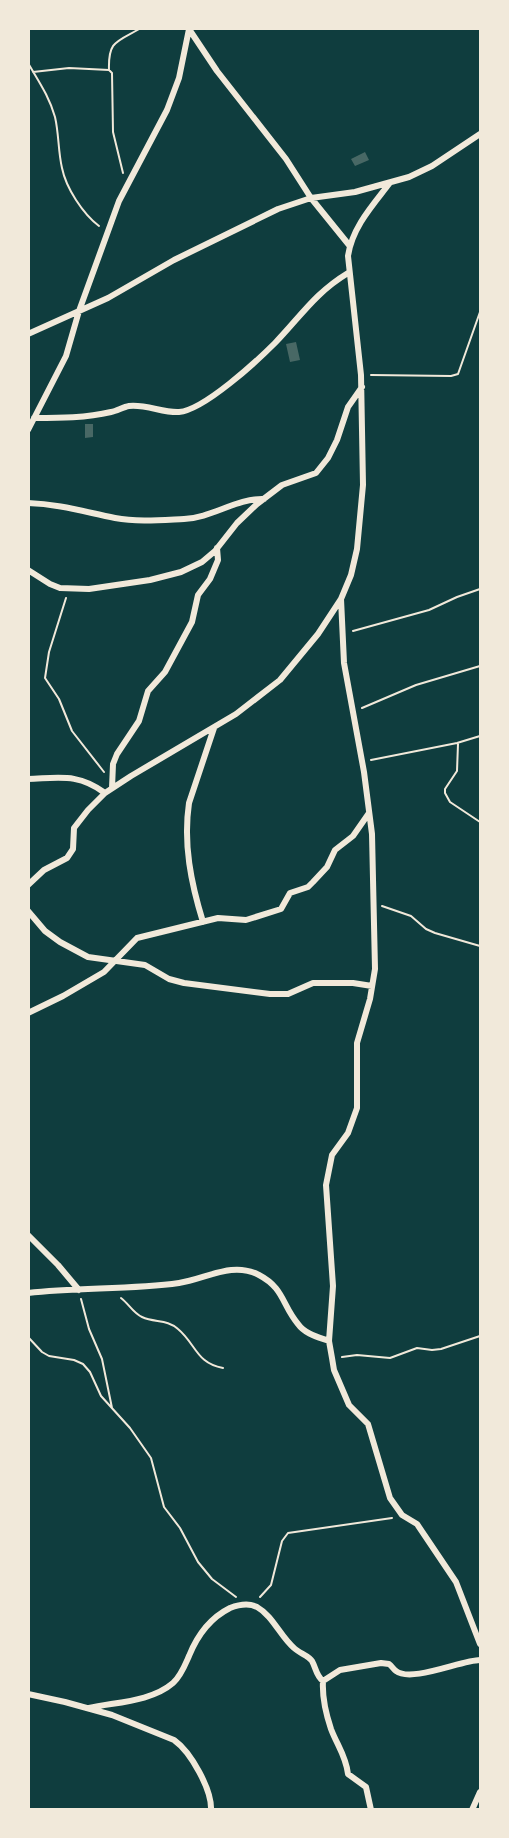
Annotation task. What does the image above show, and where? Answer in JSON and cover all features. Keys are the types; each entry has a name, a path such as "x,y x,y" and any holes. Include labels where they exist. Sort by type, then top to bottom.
{"street":[{"path":"28,430 66,356 106,231 127,184 168,110 179,78 189,28 201,50 286,159 311,198 349,245"},
{"path":"28,334 108,298 174,260 255,219 311,198 355,192 409,177 432,166 480,134"},
{"path":"28,885 44,870 68,858 73,849 74,828 112,784 214,728 280,680 318,634 341,598 351,575 361,522 363,486 362,386 348,273 349,245 356,230 388,184"},
{"path":"34,418 69,418 112,412 129,406 178,412 193,409 216,393 275,343 317,295 348,273"},
{"path":"28,570 50,584 69,589 123,585 181,572 202,562 217,548 237,523 264,499 282,485 316,473 328,458 337,440 348,407 362,386"},
{"path":"28,503 63,506 115,518 152,520 202,517 246,501 264,499"},
{"path":"112,784 113,764 117,754 139,721 144,698 165,672 192,622 198,595 210,579 218,560 217,548"},
{"path":"341,598 344,663 369,813 375,969 357,1043 357,1108 348,1133 332,1155 326,1185 333,1286 330,1341 332,1358 341,1389 349,1405 368,1424 390,1498 402,1515 417,1524 456,1582 480,1644"},
{"path":"203,922 187,861 187,813 214,728"},
{"path":"28,779 74,778 85,781 105,794"},
{"path":"29,1013 79,988 104,972 137,938 226,917 246,920 281,909 290,893 308,887 314,882 327,867 335,850 353,836 369,813"},
{"path":"28,911 45,931 88,957 145,965 169,979 184,983 270,994 288,994 313,983 353,983 372,986"},
{"path":"28,1235 79,1290"},
{"path":"28,1293 179,1283 232,1269 247,1270 272,1284 282,1296 298,1325 307,1332 330,1341"},
{"path":"89,1708 137,1699 173,1684 183,1671 195,1641 210,1622 238,1605 250,1605 263,1612 293,1648 312,1661 318,1676 323,1681"},
{"path":"323,1681 340,1670 381,1663 389,1664 398,1672 408,1674 440,1670 480,1660"},
{"path":"323,1681 322,1690 328,1719 344,1754 348,1774 366,1787 371,1809"},
{"path":"28,1694 89,1708 163,1735 183,1746 209,1793 211,1809"},
{"path":"472,1809 480,1792"}],"path":[{"path":"127,184 113,132 113,79 109,70 108,53 112,46 141,28"},
{"path":"28,63 46,92 55,116 61,167 66,181 87,213 106,231"},
{"path":"33,72 69,68 109,70"},
{"path":"361,375 451,376 458,374 480,312"},
{"path":"69,589 49,652 45,678 59,699 72,731 112,784"},
{"path":"341,636 429,610 480,589"},
{"path":"353,712 416,685 480,666"},
{"path":"362,762 458,743 480,736"},
{"path":"458,743 457,771 445,789 445,793 450,801 480,822"},
{"path":"374,903 411,916 426,929 435,933 480,946"},
{"path":"106,1289 125,1301 135,1313 143,1318 171,1324 191,1342 198,1355 217,1367 223,1368"},
{"path":"79,1290 89,1329 102,1359 112,1408"},
{"path":"332,1358 357,1355 390,1358 417,1348 441,1349 480,1336"},
{"path":"28,1337 36,1347 49,1356 65,1357 83,1364 90,1372 101,1396 130,1428 151,1458 164,1507 180,1528 203,1570 220,1586 250,1605 271,1585 282,1541 288,1533 341,1527 402,1515"}],"building":[{"path":"365,152 369,160 355,166 351,159"},
{"path":"296,342 300,360 290,362 286,344"},
{"path":"85,424 93,424 93,437 85,438"}]}
